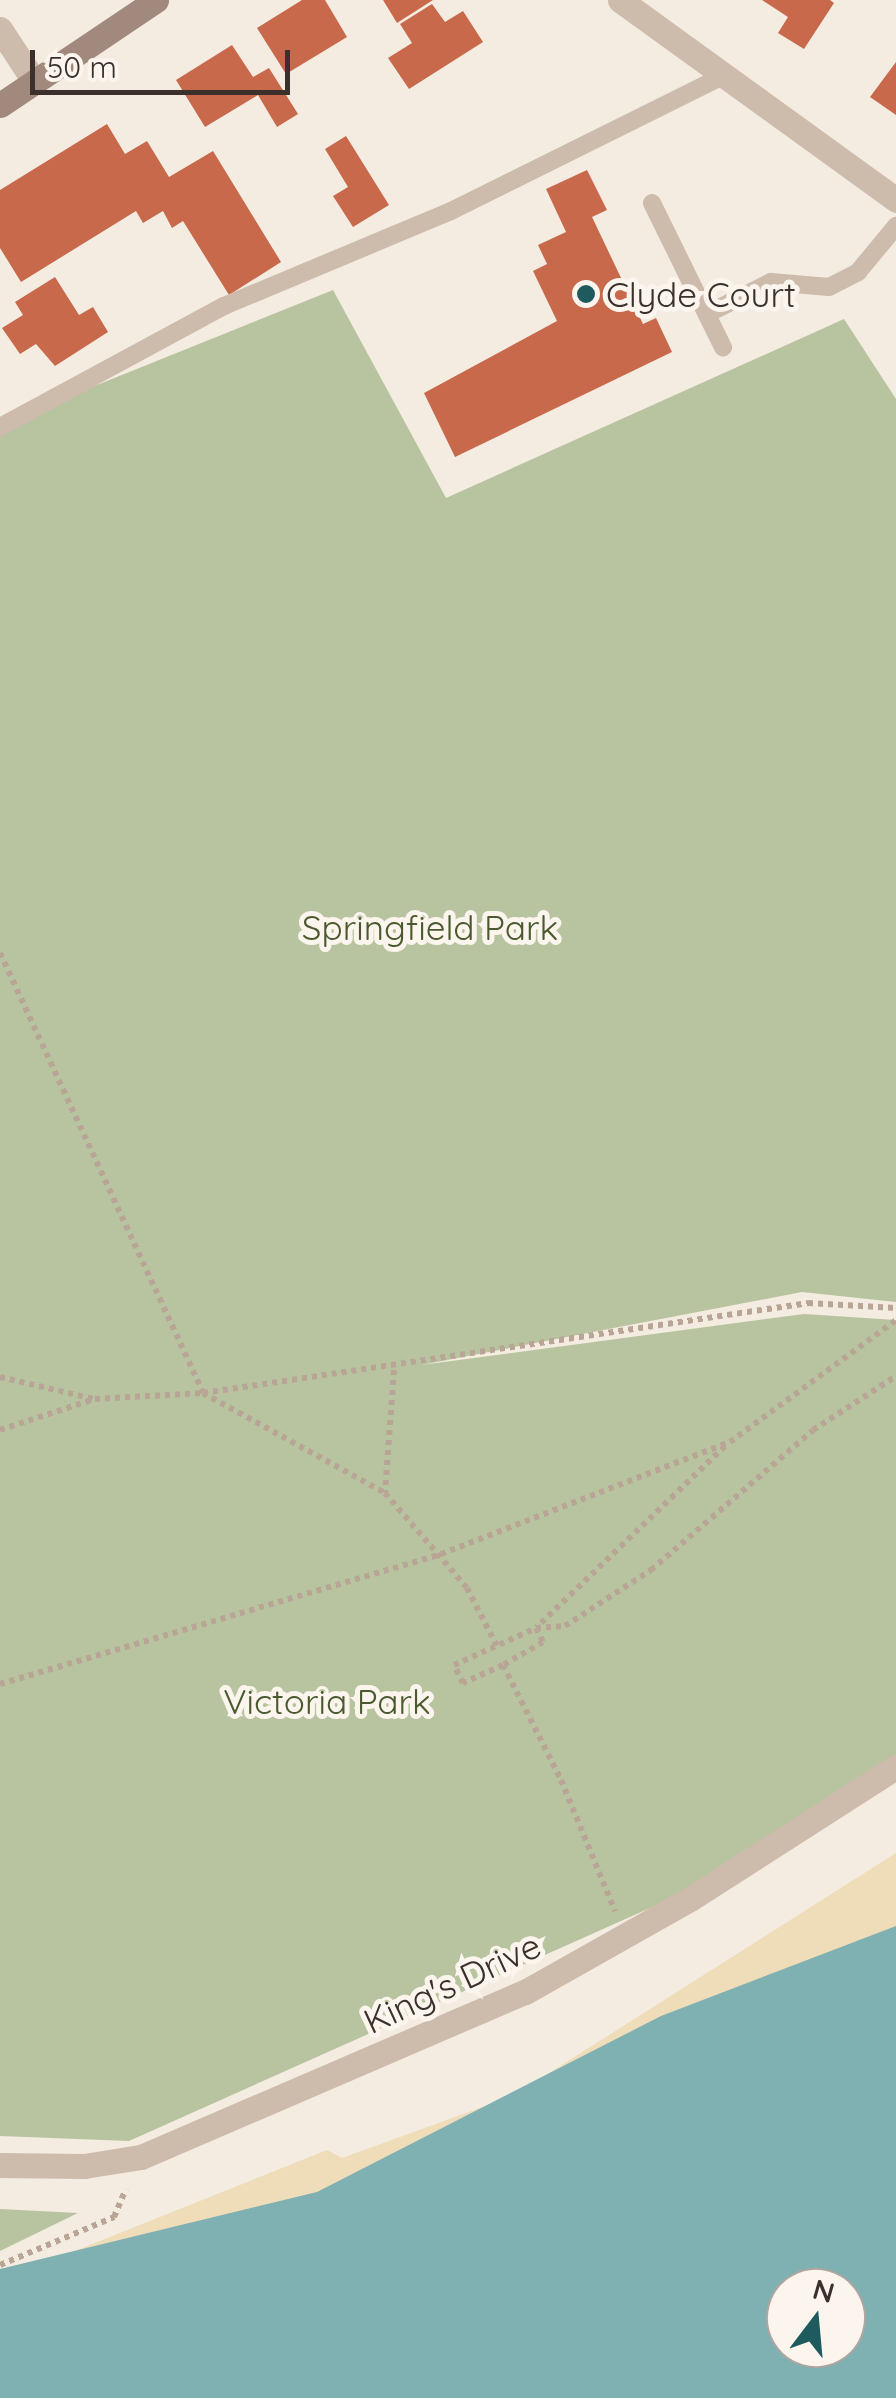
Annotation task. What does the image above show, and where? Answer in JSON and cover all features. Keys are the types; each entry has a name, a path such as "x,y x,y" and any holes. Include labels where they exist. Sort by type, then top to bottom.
{"street":[{"path":"620,0 719,78 896,200"},
{"path":"0,105 147,3"},
{"path":"0,29 34,82"},
{"name":"King's Drive","path":"0,2165 84,2166 140,2157 525,1992 625,1935 896,1767"}],"lane":[{"path":"0,427 224,306 451,210 719,78"},
{"path":"652,204 723,347"},
{"path":"707,314 770,282 830,287 858,272 896,226"}],"path":[{"path":"0,954 203,1394 385,1493 441,1554 497,1646"},
{"path":"0,1430 95,1399 203,1394 394,1370 808,1303 896,1308"},
{"path":"536,1628 543,1642 463,1683 454,1665 536,1628 730,1442 896,1320"},
{"path":"385,1493 394,1370"},
{"path":"536,1628 565,1626 651,1570 813,1430 896,1376"},
{"path":"0,1377 95,1399"},
{"path":"0,1684 441,1554 730,1442"},
{"path":"503,1664 561,1780 625,1935"},
{"path":"0,2265 114,2218 140,2157"}],"green space":[{"name":"Springfield Park","path":"333,290 446,498 844,319 896,399 896,1302 802,1292 421,1365 804,1314 896,1320 896,1767 735,1870 129,2141 0,2136 0,424"},
{"path":"0,2209 78,2213 0,2251"}],"sand":[{"path":"896,1853 896,1967 534,2143 0,2281 327,2150 342,2158 513,2096"}],"water":[{"path":"896,1926 896,2398 0,2398 0,2269 317,2192 661,2016"}],"building":[{"path":"302,0 325,0 347,37 286,74 257,28"},
{"path":"383,0 433,0 397,23"},
{"path":"762,0 834,3 804,49 778,33 788,17"},
{"path":"432,4 445,22 463,11 483,42 409,89 388,58 412,43 400,24"},
{"path":"232,45 253,77 269,68 298,114 277,127 258,95 205,127 176,80"},
{"path":"896,62 896,115 870,97"},
{"path":"107,124 125,154 147,141 169,177 213,151 281,262 229,295 183,221 172,228 163,211 143,223 136,211 21,282 0,248 0,190"},
{"path":"346,136 389,205 353,227 333,196 348,187 325,149"},
{"name":"Clyde Court","path":"587,170 607,210 592,217 643,324 656,318 672,352 455,457 424,393 557,321 533,271 547,264 538,245 566,232 546,189"},
{"path":"55,277 79,315 93,307 108,332 55,366 36,344 20,354 2,328 23,315 15,302"}],"place":[{"name":"Clyde Court","path":"586,294"}],"park label":[{"name":"Victoria Park","path":"327,1701"}]}
